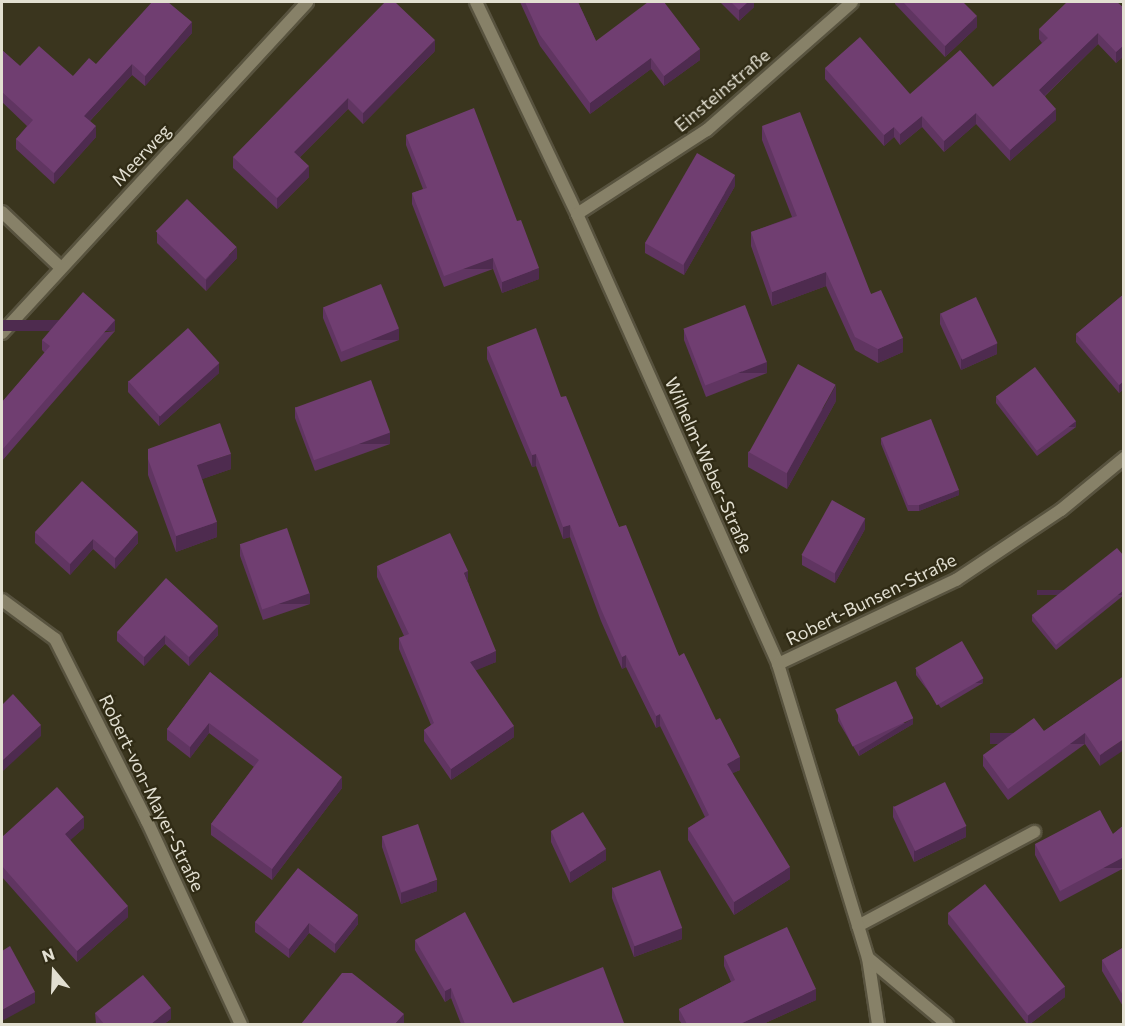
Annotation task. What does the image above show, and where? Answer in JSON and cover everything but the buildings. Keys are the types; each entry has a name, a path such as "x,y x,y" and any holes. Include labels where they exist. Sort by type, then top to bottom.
{"street":[{"name":"Meerweg","path":"2,333 307,2"},
{"name":"Wilhelm-Weber-Straße","path":"476,2 577,214 778,664 868,958 878,1024"},
{"name":"Einsteinstraße","path":"577,214 707,130 852,2"},
{"path":"2,212 61,268"},
{"name":"Robert-Bunsen-Straße","path":"778,664 956,580 1061,510 1124,458"},
{"name":"Robert-von-Mayer-Straße","path":"2,600 56,639 142,811 241,1024"},
{"path":"858,926 1034,832"},
{"path":"868,958 947,1024"}]}
